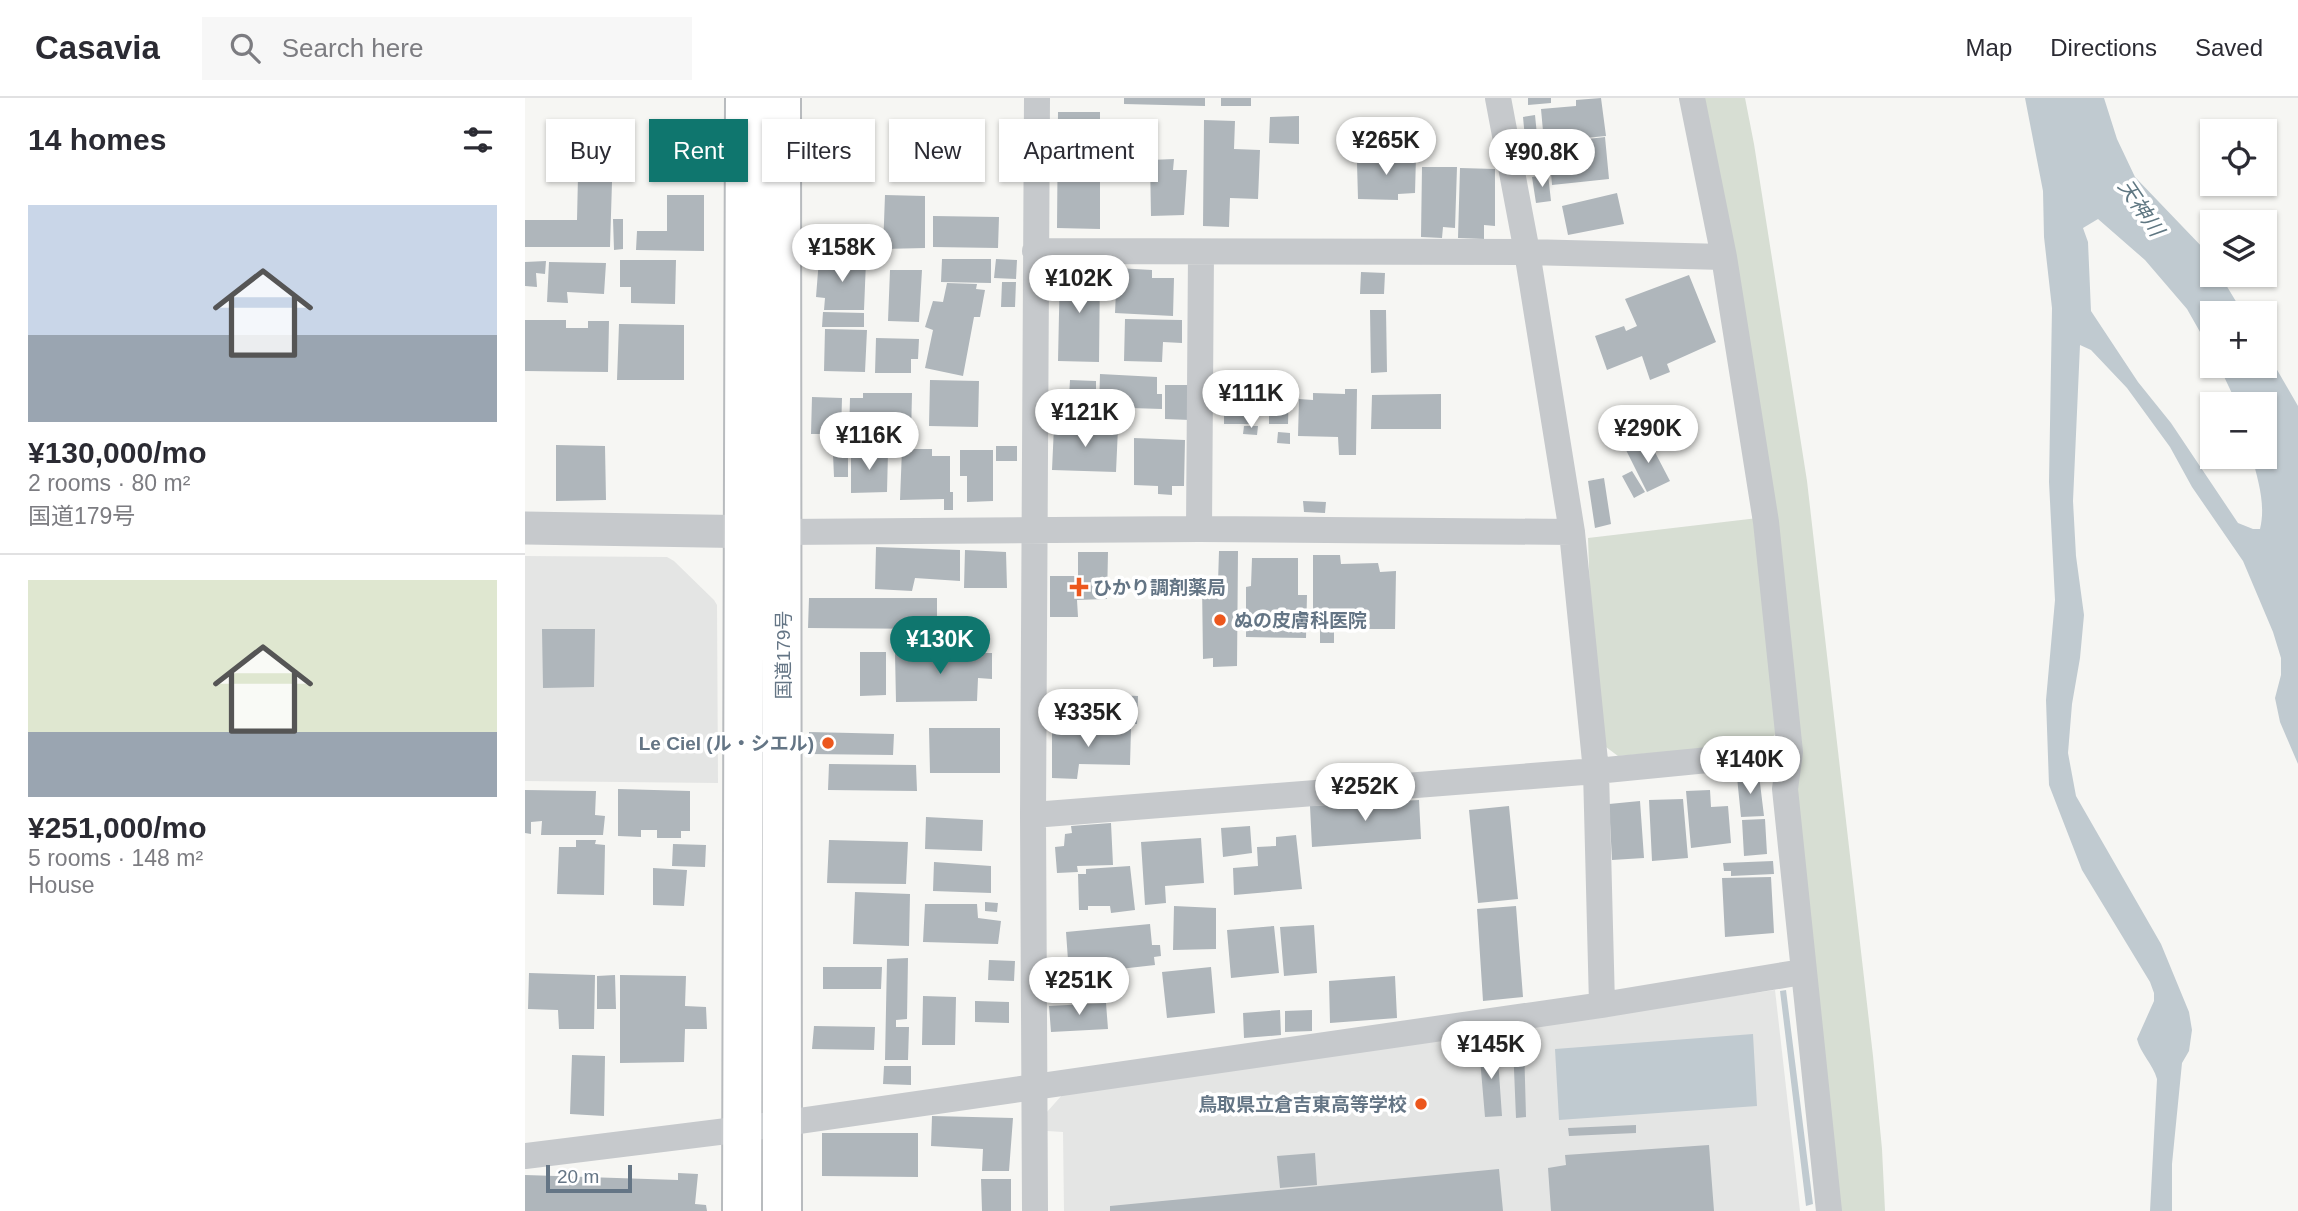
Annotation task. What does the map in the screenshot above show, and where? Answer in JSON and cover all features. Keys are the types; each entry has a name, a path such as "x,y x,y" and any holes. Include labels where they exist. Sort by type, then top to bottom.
{"highway":[{"name":"国道179号","path":"743,1211 745,98"},
{"name":"国道179号","path":"781,98 782,1211"}],"street":[{"path":"1035,1211 1033,815 1037,98"},
{"path":"1498,98 1527,252 1572,532 1596,771 1602,1005"},
{"path":"1692,98 1724,257 1766,522 1790,752 1785,789 1829,1211"},
{"path":"1035,251 1527,252 1724,257"},
{"path":"1199,529 1201,252"},
{"path":"525,528 744,533 1199,529 1572,532"},
{"path":"1033,815 1596,771 1790,752"},
{"path":"525,1156 743,1129 1602,1005 1802,972"}],"shaded area":[{"path":"1699,98 1745,98 1754,144 1807,481 1873,1056 1885,1211 1841,1211"},
{"path":"1758,518 1780,729 1766,744 1618,756 1602,744 1591,623 1588,538"},
{"path":"525,556 667,557 714,600 717,605 718,783 525,781"},
{"name":"鳥取県立倉吉東高等学校","path":"1775,990 1800,1211 1064,1211 1063,1132 1047,1131 1046,1113 1063,1094"}],"water":[{"name":"天神川","path":"2025,98 2104,98 2117,139 2135,177 2200,245 2200,287 2227,287 2236,301 2200,301 2200,332 2187,309 2145,260 2098,219 2083,228 2088,242 2091,311 2238,523 2260,529 2262,502 2255,469 2277,469 2277,392 2231,392 2225,378 2277,378 2277,370 2298,406 2298,764 2280,722 2275,698 2281,675 2281,658 2243,561 2192,487 2170,447 2127,388 2091,350 2080,345 2073,501 2076,556 2084,615 2068,753 2076,796 2161,944 2189,1012 2192,1030 2189,1051 2182,1063 2172,1164 2172,1211 2150,1211 2157,1079 2137,1039 2154,1001 2154,993 2150,982 2082,870 2049,785 2046,700 2055,600 2049,482 2052,308 2044,237 2043,191"},
{"path":"1786,990 1813,1204 1806,1206 1780,991"},
{"path":"1753,1034 1757,1106 1559,1120 1555,1049"}],"building":[{"path":"1124,98 1205,98 1205,106 1124,104"},
{"path":"1221,98 1251,98 1251,106 1221,106"},
{"path":"1528,98 1551,98 1551,103 1528,105"},
{"path":"1601,98 1606,136 1544,142 1541,109 1576,106 1576,100"},
{"path":"1058,112 1100,112 1100,119 1058,119"},
{"path":"1535,115 1537,135 1525,138 1523,117"},
{"path":"1299,116 1299,144 1269,143 1270,117"},
{"path":"1204,120 1235,121 1234,149 1260,150 1258,199 1230,198 1229,227 1203,226"},
{"path":"1605,137 1609,179 1552,185 1549,150 1563,149 1562,142"},
{"path":"1539,145 1540,156 1527,158 1525,147"},
{"path":"1362,155 1416,156 1415,193 1398,194 1398,200 1358,199 1357,163 1362,163"},
{"path":"1174,159 1173,170 1187,170 1184,215 1151,216 1150,182 1158,182 1158,160"},
{"path":"1422,167 1457,167 1455,228 1443,227 1442,238 1421,237"},
{"path":"1460,168 1495,169 1495,226 1484,225 1484,239 1458,238"},
{"path":"1548,174 1551,201 1536,203 1532,177"},
{"path":"578,182 612,182 610,247 525,247 525,220 577,220"},
{"path":"1057,182 1100,182 1100,229 1057,228"},
{"path":"1617,193 1624,224 1568,235 1562,206"},
{"path":"667,195 704,195 704,251 636,250 637,231 667,231"},
{"path":"885,195 925,196 925,248 883,249"},
{"path":"933,216 999,217 998,248 933,247"},
{"path":"613,219 623,219 623,249 614,250"},
{"path":"819,259 866,261 864,310 824,310 825,298 816,297"},
{"path":"942,259 991,259 991,283 941,282"},
{"path":"996,259 1017,260 1016,279 994,278"},
{"path":"620,260 676,260 675,304 631,303 631,287 620,287"},
{"path":"546,261 545,274 536,273 537,287 525,286 525,262"},
{"path":"549,262 606,263 604,294 567,292 568,303 547,302"},
{"path":"1060,267 1100,268 1099,362 1058,361"},
{"path":"1117,268 1152,270 1152,278 1174,278 1173,316 1115,313"},
{"path":"890,270 922,270 919,322 888,321"},
{"path":"1361,272 1385,273 1384,294 1360,294"},
{"path":"1689,275 1716,342 1667,364 1670,372 1650,380 1642,356 1607,370 1595,336 1624,326 1626,331 1637,326 1625,299"},
{"path":"1002,282 1016,282 1015,307 1001,307"},
{"path":"947,283 977,284 976,289 985,290 980,317 974,317 963,376 925,368 933,330 925,327 933,301 943,302"},
{"path":"1370,310 1386,310 1387,372 1371,373"},
{"path":"823,312 864,313 864,327 822,327"},
{"path":"1125,319 1182,320 1182,343 1163,342 1162,362 1124,361"},
{"path":"525,320 566,320 566,328 588,328 588,321 609,321 608,372 525,371"},
{"path":"619,324 684,325 684,380 617,380"},
{"path":"825,329 867,330 865,372 824,371"},
{"path":"876,338 919,339 918,359 911,359 911,373 875,373"},
{"path":"1100,374 1157,377 1157,394 1162,394 1162,409 1099,407"},
{"path":"930,380 979,381 978,427 929,426"},
{"path":"1070,380 1096,381 1096,415 1068,415"},
{"path":"1216,383 1289,385 1288,424 1269,424 1269,413 1250,413 1249,424 1224,424 1224,414 1215,413"},
{"path":"1165,385 1190,385 1190,420 1165,419"},
{"path":"1345,389 1357,389 1356,455 1339,455 1338,437 1298,436 1299,399 1313,400 1313,393 1345,394"},
{"path":"863,393 912,393 911,436 849,435 850,398 863,398"},
{"path":"1441,394 1441,429 1371,429 1372,395"},
{"path":"812,397 842,398 841,434 811,434"},
{"path":"1054,426 1118,428 1116,472 1052,470"},
{"path":"1244,426 1258,426 1257,435 1243,434"},
{"path":"1278,432 1290,433 1290,444 1277,443"},
{"path":"1647,437 1670,481 1647,492 1626,450"},
{"path":"1134,438 1185,440 1184,486 1172,486 1172,495 1158,494 1158,486 1134,485"},
{"path":"556,445 605,446 606,500 556,501"},
{"path":"996,446 1017,446 1017,461 996,461"},
{"path":"902,449 932,449 932,456 950,456 953,510 944,510 944,499 900,500"},
{"path":"960,450 993,450 993,501 967,502 967,476 960,476"},
{"path":"888,452 887,492 851,493 851,453"},
{"path":"848,453 848,477 834,477 833,454"},
{"path":"1632,471 1645,492 1634,498 1622,476"},
{"path":"1604,478 1611,524 1595,528 1588,481"},
{"path":"1303,501 1326,502 1325,513 1304,512"},
{"path":"876,547 960,550 960,581 915,578 912,591 875,589"},
{"path":"965,550 1006,552 1007,588 964,588"},
{"name":"ぬの皮膚科医院","path":"1219,551 1238,551 1237,666 1213,667 1213,658 1203,659 1202,583 1218,583"},
{"name":"ひかり調剤薬局","path":"1078,552 1108,552 1107,599 1077,600 1078,617 1050,617 1050,576 1078,576"},
{"path":"1313,555 1340,555 1341,564 1378,563 1380,572 1396,571 1395,629 1368,629 1368,622 1334,623 1334,643 1320,643 1320,621 1313,621"},
{"path":"1252,558 1298,558 1298,595 1307,595 1306,638 1246,637 1246,587 1251,586"},
{"path":"809,598 937,598 937,629 808,628"},
{"path":"542,629 595,629 594,687 543,688"},
{"path":"860,652 886,652 886,695 860,696"},
{"path":"895,653 992,653 992,679 978,678 977,701 896,702"},
{"path":"1115,695 1138,696 1137,724 1113,723"},
{"path":"929,728 1000,728 1000,773 930,773"},
{"path":"1052,728 1131,729 1130,765 1079,764 1077,779 1052,778"},
{"path":"809,732 894,734 893,755 809,754"},
{"path":"829,764 916,765 917,791 828,790"},
{"path":"1759,775 1764,816 1741,817 1737,777"},
{"path":"618,789 690,791 690,831 681,831 681,838 657,838 657,830 641,830 641,837 618,836"},
{"path":"525,790 596,791 595,815 605,816 603,835 541,835 542,821 531,822 531,834 525,833"},
{"path":"1710,790 1711,807 1728,806 1731,843 1691,848 1686,791"},
{"path":"1683,799 1688,858 1652,861 1649,800"},
{"path":"1419,800 1421,839 1312,847 1310,806"},
{"path":"1640,801 1644,858 1612,860 1609,804"},
{"path":"1509,806 1518,899 1478,903 1469,810"},
{"path":"926,817 983,820 982,851 925,849"},
{"path":"1765,819 1767,854 1744,856 1742,820"},
{"path":"1111,823 1113,865 1077,866 1078,872 1057,873 1055,847 1064,846 1065,834 1072,833 1071,826"},
{"path":"1250,826 1252,853 1223,857 1221,828"},
{"path":"1296,835 1302,889 1234,895 1233,868 1258,866 1257,847 1276,846 1276,837"},
{"path":"1201,838 1204,883 1165,886 1166,903 1145,905 1141,842"},
{"path":"576,840 596,840 595,844 605,845 604,895 557,894 559,847 576,847"},
{"path":"829,840 908,842 906,884 827,883"},
{"path":"673,844 706,845 705,867 672,866"},
{"path":"1773,861 1774,874 1731,876 1731,871 1724,871 1723,863"},
{"path":"934,862 991,866 991,893 933,891"},
{"path":"1130,866 1135,910 1111,913 1110,906 1088,906 1088,910 1079,910 1078,874 1086,874 1086,869"},
{"path":"653,868 687,870 684,906 653,905"},
{"path":"1771,877 1774,933 1725,937 1722,878"},
{"path":"855,892 910,894 909,946 853,944"},
{"path":"985,902 998,903 997,912 985,911"},
{"path":"925,904 977,904 978,918 1001,921 998,944 923,942"},
{"path":"1174,906 1216,908 1216,949 1173,950"},
{"path":"1516,906 1523,997 1483,1001 1477,909"},
{"path":"1150,924 1152,945 1160,945 1161,956 1154,957 1155,965 1102,971 1102,990 1061,994 1057,961 1068,960 1066,932"},
{"path":"1314,925 1317,973 1284,976 1280,927"},
{"path":"1274,926 1279,973 1231,978 1227,930"},
{"path":"908,958 907,1019 896,1020 896,1027 909,1027 908,1060 885,1060 887,959"},
{"path":"989,960 1015,961 1014,981 988,980"},
{"path":"823,967 882,967 881,989 823,989"},
{"path":"1211,967 1215,1013 1167,1018 1162,972"},
{"path":"529,973 595,975 594,1029 559,1029 558,1010 528,1009"},
{"path":"615,975 616,1009 597,1009 597,976"},
{"path":"620,975 686,976 685,1006 706,1007 707,1029 685,1029 684,1062 620,1063"},
{"path":"1395,976 1397,1018 1330,1023 1329,981"},
{"path":"923,996 956,997 955,1045 922,1045"},
{"path":"975,1001 1009,1002 1009,1023 975,1022"},
{"path":"1106,1003 1108,1029 1051,1032 1049,1006"},
{"path":"1280,1010 1281,1035 1244,1038 1243,1013"},
{"path":"1312,1010 1312,1031 1285,1032 1285,1011"},
{"path":"814,1026 875,1027 874,1050 812,1049"},
{"path":"1524,1044 1526,1117 1516,1118 1513,1045"},
{"path":"1497,1045 1502,1116 1485,1117 1479,1047"},
{"path":"572,1055 605,1056 604,1116 570,1114"},
{"path":"884,1066 911,1066 911,1085 883,1084"},
{"path":"932,1116 1013,1118 1009,1171 982,1171 983,1149 931,1146"},
{"path":"1636,1125 1636,1133 1569,1136 1568,1128"},
{"path":"822,1133 918,1133 918,1177 822,1176"},
{"path":"1709,1145 1714,1211 1551,1211 1548,1168 1566,1165 1565,1155"},
{"path":"1315,1153 1317,1185 1280,1188 1277,1156"},
{"path":"1499,1169 1503,1211 1110,1211 1110,1206"},
{"path":"678,1173 698,1174 695,1204 706,1205 707,1211 525,1211 525,1175 678,1180"},
{"path":"981,1179 1011,1179 1011,1211 982,1211"}],"place":[{"name":"ひかり調剤薬局","path":"1079,587"},
{"name":"ぬの皮膚科医院","path":"1220,620"},
{"name":"Le Ciel (ル・シエル)","path":"828,743"},
{"name":"鳥取県立倉吉東高等学校","path":"1421,1104"}]}
